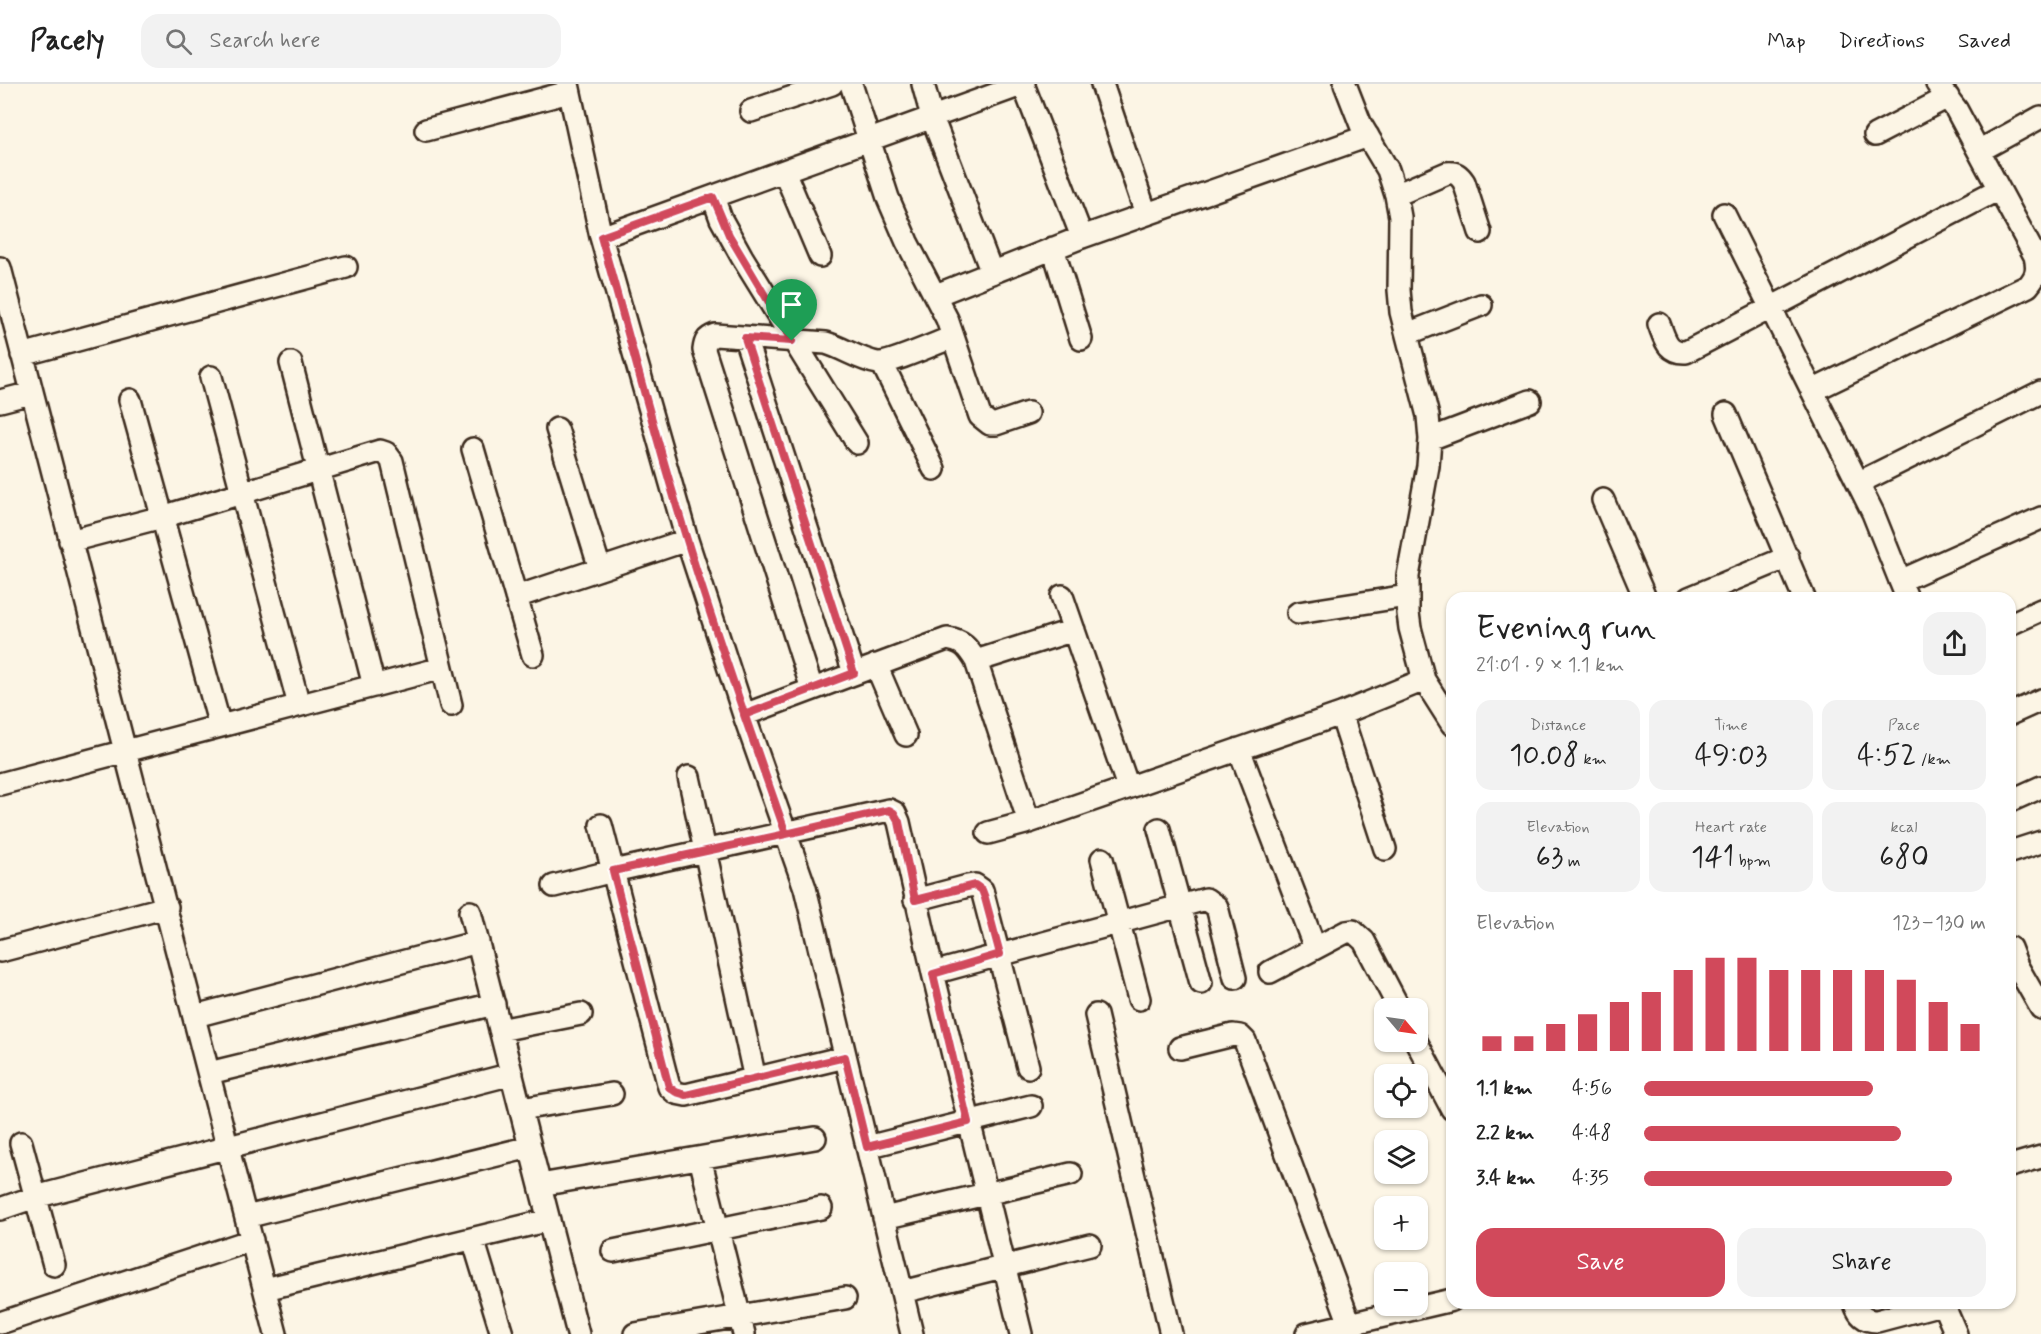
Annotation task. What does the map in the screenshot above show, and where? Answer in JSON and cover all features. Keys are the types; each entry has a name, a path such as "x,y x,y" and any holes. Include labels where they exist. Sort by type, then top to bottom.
{"street":[{"path":"751,111 832,84"},
{"path":"851,84 868,141 897,221 936,295 980,416 984,422 996,424 1028,413"},
{"path":"923,84 932,117 992,273"},
{"path":"601,237 1023,84 1082,237"},
{"path":"1102,84 1146,214"},
{"path":"1345,84 1368,136 1388,170 1400,217 1401,312 1428,416 1430,439 1428,466 1408,576 1407,596 1410,628 1424,680 1445,701"},
{"path":"426,129 569,88 601,237 687,540 744,715 805,888 912,1334"},
{"path":"1812,391 2028,286 2036,278 2038,268 2035,256 1979,151 1943,90 1875,135"},
{"path":"1979,151 2041,117"},
{"path":"936,295 1082,237 1368,136"},
{"path":"784,171 820,256"},
{"path":"1396,195 1454,172 1464,182 1480,232"},
{"path":"1659,324 1667,345 1672,350 1686,352 1999,189"},
{"path":"713,197 729,235 792,341 857,443"},
{"path":"1724,214 1873,513 1903,590 2041,518"},
{"path":"1053,248 1082,339"},
{"path":"22,356 346,267"},
{"path":"0,268 276,1334"},
{"path":"1407,334 1481,305"},
{"path":"812,689 704,350 705,343 709,337 715,335 826,342 882,363 953,337"},
{"path":"745,338 854,673"},
{"path":"291,363 374,686"},
{"path":"882,363 934,470"},
{"path":"211,377 298,705"},
{"path":"1858,483 2041,392"},
{"path":"0,401 31,393"},
{"path":"130,400 220,726"},
{"path":"1430,439 1530,401"},
{"path":"1726,414 1802,592"},
{"path":"556,429 600,569"},
{"path":"473,449 532,655"},
{"path":"70,541 162,517 380,451 386,453 392,461 451,705"},
{"path":"1603,500 1642,592"},
{"path":"516,597 687,540"},
{"path":"1711,592 1788,557"},
{"path":"1062,596 1128,787"},
{"path":"1298,613 1407,596"},
{"path":"2016,621 2041,610"},
{"path":"976,661 1074,630"},
{"path":"744,715 947,639 957,640 966,645 976,661 1029,822"},
{"path":"876,665 906,735"},
{"path":"0,784 442,668"},
{"path":"988,833 1029,822 1341,714 1424,680"},
{"path":"2016,711 2041,700"},
{"path":"1341,714 1385,849"},
{"path":"1239,749 1315,948"},
{"path":"689,777 755,1079"},
{"path":"2016,798 2041,787"},
{"path":"554,886 889,810 894,813 899,822 915,900 968,1122 1022,1334"},
{"path":"601,825 669,1087 686,1095 845,1057"},
{"path":"1159,829 1201,983"},
{"path":"2016,850 2041,842"},
{"path":"1102,859 1139,999"},
{"path":"915,900 975,885 982,890 1028,1066"},
{"path":"933,974 1206,899 1217,907 1235,978"},
{"path":"0,951 167,907"},
{"path":"470,912 578,1334"},
{"path":"1270,972 1346,932 1353,932 1359,935 1394,998"},
{"path":"195,1016 478,942"},
{"path":"2016,963 2035,984 2041,1008"},
{"path":"209,1073 494,1004"},
{"path":"500,1030 581,1014"},
{"path":"1096,1015 1171,1334"},
{"path":"1180,1048 1233,1035 1240,1036 1245,1041 1350,1324"},
{"path":"1422,1052 1446,1098"},
{"path":"0,1209 35,1197 512,1074"},
{"path":"521,1109 612,1094"},
{"path":"867,1147 1031,1106"},
{"path":"540,1185 815,1138"},
{"path":"21,1143 54,1265"},
{"path":"246,1217 530,1147"},
{"path":"2016,1164 2041,1157"},
{"path":"700,1158 742,1325"},
{"path":"884,1218 1071,1174"},
{"path":"613,1251 821,1208"},
{"path":"265,1289 549,1220"},
{"path":"473,1239 502,1334"},
{"path":"0,1323 252,1240"},
{"path":"902,1292 1090,1245"},
{"path":"635,1334 742,1325 846,1298"},
{"path":"1307,1334 1446,1301"},
{"path":"1858,1309 1862,1317 1870,1321 1877,1321 1923,1309"},
{"path":"1944,1309 1956,1334"}],"route":[{"path":"792,341 729,235 713,197 601,237 687,540 744,715 765,774 786,834 889,810 894,813 899,822 915,900 975,885 982,890 985,898 1000,954 933,974 968,1122 867,1147 845,1057 686,1095 669,1087 613,871 786,834 744,715 854,673 745,338 792,341"}]}
